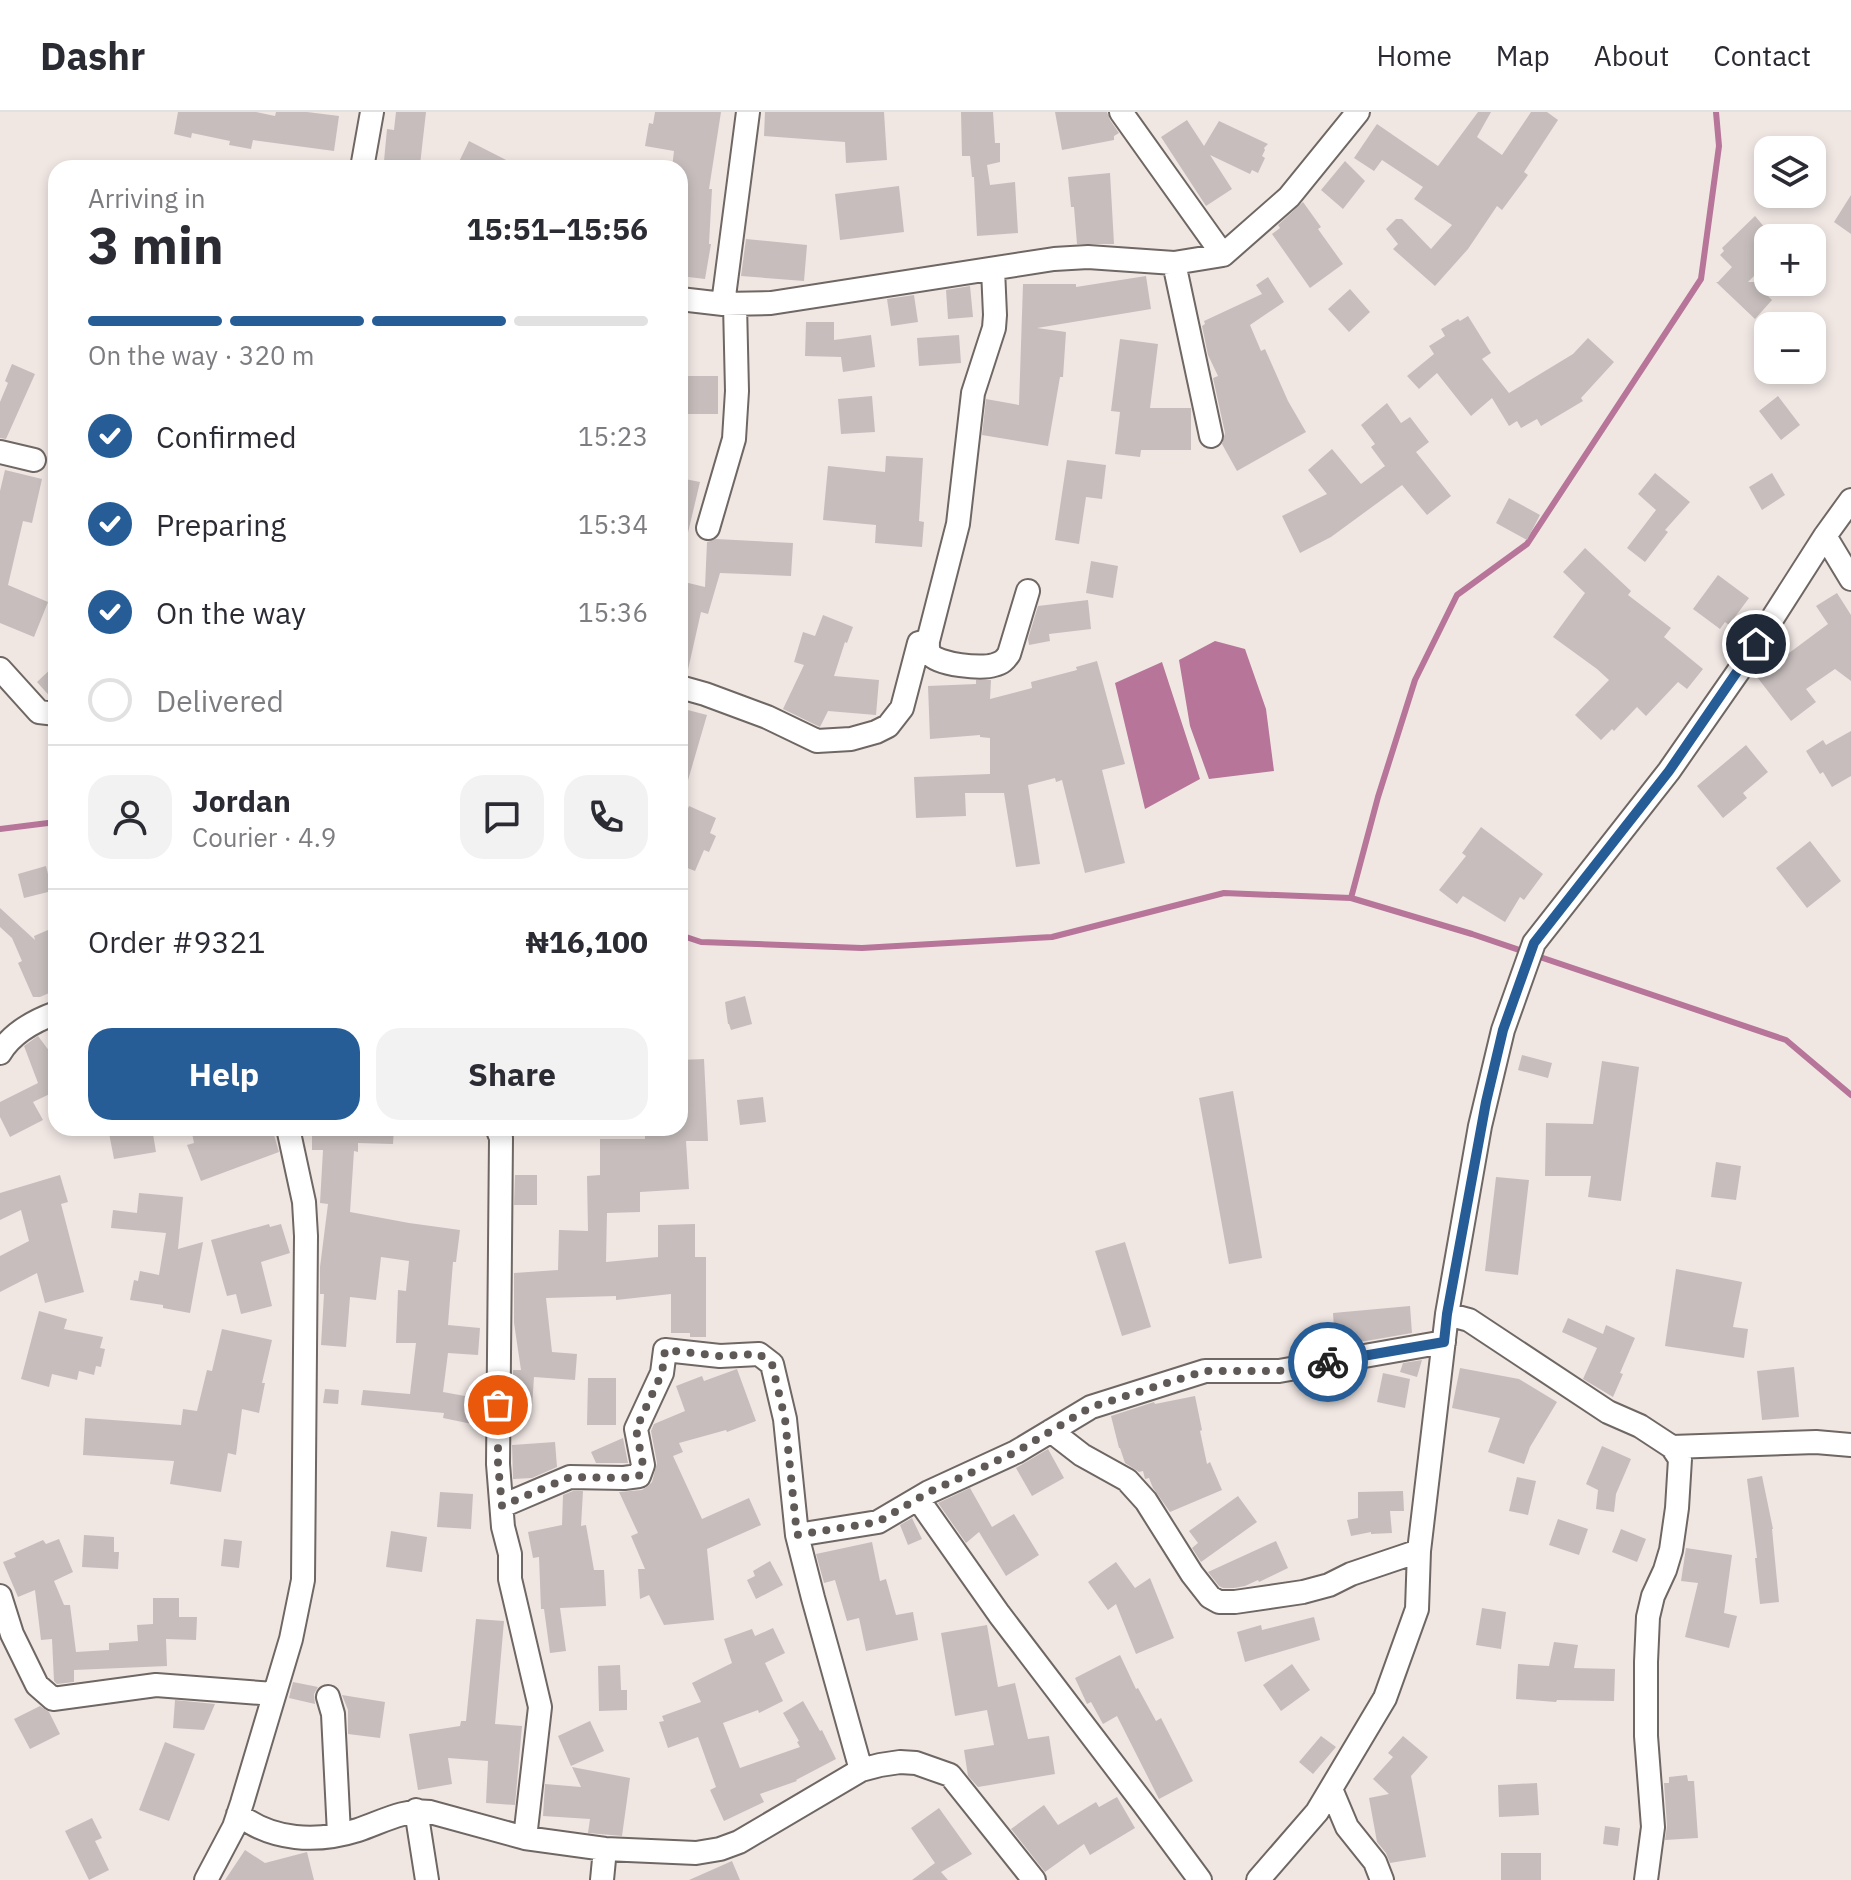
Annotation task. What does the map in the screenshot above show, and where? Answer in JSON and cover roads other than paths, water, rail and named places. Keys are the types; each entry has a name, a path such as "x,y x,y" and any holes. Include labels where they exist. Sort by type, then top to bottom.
{"street":[{"path":"363,160 372,112"},
{"path":"708,528 734,439 737,391 729,304 748,112"},
{"path":"1121,112 1223,255"},
{"path":"688,300 729,304 771,303 1054,259 1088,257 1174,263 1223,255 1289,197 1358,112"},
{"path":"1174,263 1211,436"},
{"path":"993,269 994,328 973,393 958,524 928,641 931,655 944,662 991,667 1004,662 1014,641 1028,591"},
{"path":"0,452 34,460"},
{"path":"1258,1880 1317,1812 1385,1698 1417,1609 1419,1551 1447,1314 1480,1126 1503,1030 1534,943 1669,771 1851,500"},
{"path":"1825,536 1851,579"},
{"path":"688,689 755,712 817,741 851,739 888,726 902,708 919,643 928,641"},
{"path":"0,669 39,712 48,713"},
{"path":"0,1053 28,1026 48,1017"},
{"path":"206,1880 234,1827 291,1639 303,1580 306,1236 304,1202 290,1136"},
{"path":"500,1136 498,1464 503,1527 510,1554 510,1579 540,1707 525,1838"},
{"path":"1447,1314 1469,1320 1608,1412 1640,1426 1672,1447 1680,1459 1671,1550 1648,1617 1646,1736 1653,1827 1646,1880"},
{"path":"797,1535 878,1522 918,1499 1016,1452 1091,1407 1205,1371 1279,1371 1444,1342"},
{"path":"502,1506 570,1477 639,1476 643,1465 636,1429 662,1373 665,1350 720,1356 759,1354 772,1364 785,1419 797,1535 861,1770"},
{"path":"1051,1431 1082,1455 1127,1480 1146,1501 1201,1586 1219,1602 1303,1592 1419,1551"},
{"path":"1672,1447 1816,1442 1851,1445"},
{"path":"918,1499 999,1614 1200,1880"},
{"path":"0,1596 12,1634 37,1685 53,1699 156,1685 274,1694"},
{"path":"328,1697 333,1714 339,1834"},
{"path":"238,1814 249,1823 284,1836 322,1837 355,1831 416,1810 525,1838 605,1849 696,1853 739,1842 861,1770 908,1763 950,1775 1034,1880"},
{"path":"1331,1789 1347,1827 1375,1862 1382,1880"},
{"path":"416,1810 427,1880"},
{"path":"602,1880 605,1849"}],"waterway":[{"path":"1351,898 1378,797 1415,680 1457,595 1527,544 1701,279 1719,146 1716,112"},
{"path":"0,829 48,823"},
{"path":"688,938 701,942 862,948 1052,937 1224,893 1351,898 1472,934 1786,1040 1851,1095"}]}
